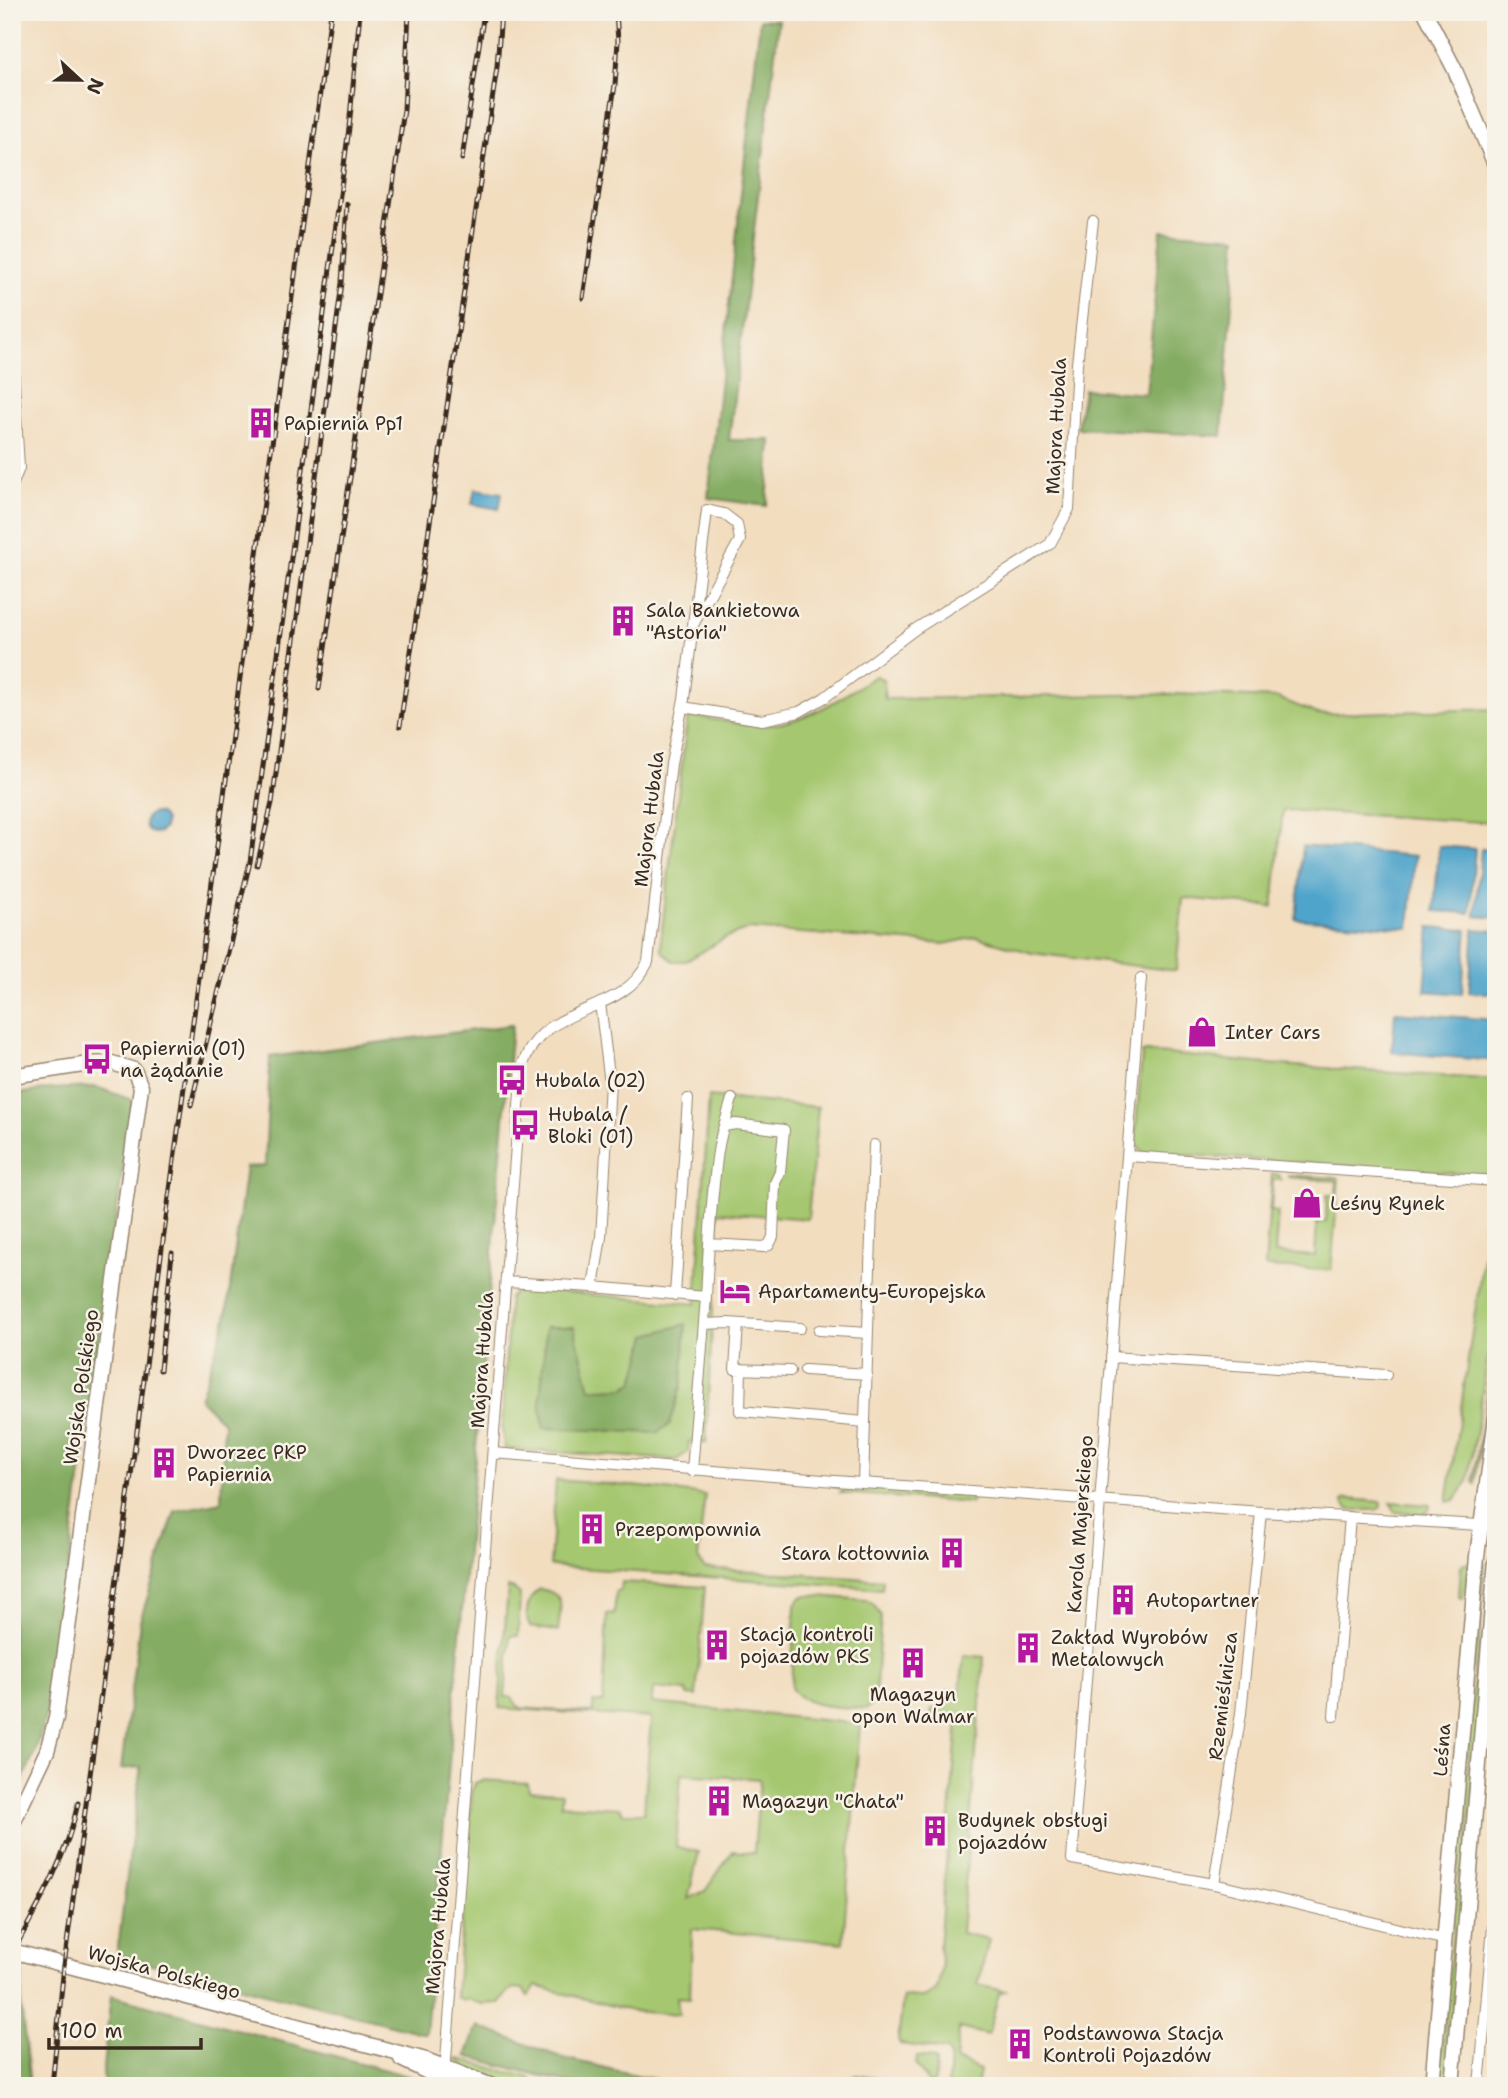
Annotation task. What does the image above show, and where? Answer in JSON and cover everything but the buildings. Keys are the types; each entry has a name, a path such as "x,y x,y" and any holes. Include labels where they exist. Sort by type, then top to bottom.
{"main road":[{"path":"1425,12 1454,68 1496,167"},
{"name":"Wojska Polskiego","path":"12,1076 112,1063 134,1070 141,1087 56,1718 47,1751 12,1825"},
{"name":"Leśna","path":"1432,2086 1480,1526 1496,1418"},
{"name":"Leśna","path":"1452,2086 1496,1560"},
{"name":"Wojska Polskiego","path":"12,1951 387,2052"},
{"path":"387,2052 444,2066 492,2086"},
{"path":"387,2052 453,2084"}],"street":[{"name":"Majora Hubala","path":"683,707 762,720 799,712 824,698 914,630 1051,544 1069,509 1077,364 1093,221"},
{"path":"12,347 19,468 12,486"},
{"name":"Majora Hubala","path":"453,2084 444,2066 520,1082 526,1055 532,1044 549,1028 634,984 648,962 671,764 683,707 707,510 724,514 737,524 740,540 694,623"},
{"name":"Karola Majerskiego","path":"1141,978 1072,1859 1214,1884 1446,1940"},
{"path":"593,1287 601,1237 610,1083 600,1003"},
{"path":"692,1471 719,1138 732,1099"},
{"path":"675,1295 688,1100"},
{"path":"709,1244 764,1247 769,1245 773,1237 775,1183 780,1172 784,1130 736,1124 724,1126"},
{"path":"863,1483 874,1145"},
{"path":"1128,1156 1496,1181"},
{"path":"506,1282 706,1297"},
{"path":"704,1324 800,1328"},
{"path":"738,1324 735,1369 790,1371"},
{"path":"819,1330 868,1333"},
{"path":"1111,1357 1386,1375"},
{"path":"741,1369 740,1411 865,1422"},
{"path":"805,1370 867,1374"},
{"path":"493,1453 692,1471 1261,1512 1496,1525"},
{"name":"Rzemieślnicza","path":"1214,1884 1241,1713 1261,1512"},
{"path":"1334,1716 1350,1517"},
{"path":"1479,2086 1496,1893"}],"green space":[{"path":"760,19 779,20 729,440 771,440 767,506 708,498"},
{"path":"1161,231 1237,237 1222,436 1077,428 1084,389 1146,394"},
{"path":"875,676 883,679 885,699 1176,694 1278,698 1318,714 1496,709 1496,823 1283,810 1273,907 1183,898 1176,971 1032,953 977,937 944,944 749,929 727,937 686,961 673,961 662,951 661,938 687,721 693,716 750,725 783,723 811,714"},
{"path":"512,1025 426,2034 117,1955 141,1767 121,1769 140,1621 175,1511 221,1502 224,1423 200,1399 226,1318 246,1167 265,1166 270,1057"},
{"path":"1142,1053 1267,1064 1496,1080 1496,1176 1143,1152 1136,1146 1135,1141"},
{"path":"96,1087 132,1100 50,1701 35,1753 12,1802 12,1095 48,1089"},
{"path":"709,1097 818,1107 808,1219 718,1212 706,1442 689,1441 688,1452 676,1460 505,1449 502,1431 509,1298 519,1288 696,1304"},
{"path":"1272,1174 1278,1174 1281,1180 1273,1180 1271,1211 1278,1212 1275,1253 1315,1256 1317,1222 1326,1222 1327,1195 1336,1195 1337,1181 1288,1175 1339,1178 1331,1270 1265,1267"},
{"path":"1493,1190 1496,1190 1496,1308 1468,1481 1455,1500 1447,1502"},
{"path":"686,1324 682,1384 670,1424 657,1433 544,1428 540,1403 546,1327 574,1327 590,1389 624,1388 634,1382 647,1335"},
{"path":"1496,1338 1496,1371 1487,1405 1475,1484 1473,1482"},
{"path":"556,1480 705,1495 698,1558 704,1568 883,1580 882,1589 550,1566"},
{"path":"847,1486 968,1495 972,1499 971,1503 840,1493"},
{"path":"1343,1500 1382,1502 1381,1507 1376,1510 1349,1510"},
{"path":"1391,1502 1430,1505 1424,1514 1395,1512"},
{"path":"1470,1563 1463,1599 1459,1597 1461,1566"},
{"path":"1482,1563 1485,1563 1479,1649 1480,1705 1447,2086 1439,2086 1462,1830"},
{"path":"621,1582 705,1587 696,1696 687,1695 686,1691 653,1688 652,1703 860,1724 843,1943 692,1929 690,1998 677,1997 679,2015 631,2011 536,1986 528,1996 523,1989 515,1988 499,2003 482,2004 468,1999 462,2001 456,1997 472,1791 475,1783 482,1780 528,1783 529,1791 562,1793 561,1805 621,1808 622,1813 644,1813 651,1718 499,1708 508,1587 520,1594 518,1636 510,1636 505,1697 512,1697 521,1708 593,1713 593,1702 603,1702 607,1614 614,1615 616,1591 620,1591","holes":["681,1774 760,1779 754,1853 733,1851 705,1891 688,1899 699,1852 676,1847"]},
{"path":"540,1589 559,1598 561,1609 558,1631 530,1627 528,1606 532,1596"},
{"path":"807,1595 866,1600 874,1605 881,1616 875,1699 866,1709 815,1704 791,1688 795,1605 800,1598"},
{"path":"964,1655 984,1657 961,1933 989,1939 978,1985 1005,1991 999,1993 988,2035 959,2028 956,2060 980,2070 977,2086 948,2086 950,2056 946,2050 900,2044 898,2041 903,1997 924,1998 937,1990 942,1966 939,1947 958,1718 931,1715 932,1709 945,1709 947,1690 960,1691"},
{"path":"12,1969 22,1972 21,2004 30,2086 12,2086"},
{"path":"111,1995 419,2079 419,2086 104,2086 103,2068"},
{"path":"477,2026 563,2058 683,2086 579,2086 466,2056"},
{"path":"917,2057 936,2061 935,2080 932,2084 916,2065"},
{"path":"455,2058 530,2078 532,2082 530,2086 505,2086 470,2070"},
{"path":"857,2075 883,2080 887,2086 846,2086 852,2077"}],"water":[{"path":"475,489 502,493 499,509 472,504"},
{"path":"155,813 162,816 165,823 162,830 155,833 148,830 145,823 148,816"},
{"path":"1303,846 1415,856 1409,928 1296,919"},
{"path":"1439,846 1475,849 1470,913 1434,911"},
{"path":"1481,849 1496,850 1496,918 1475,916"},
{"path":"1430,927 1467,930 1462,994 1425,991"},
{"path":"1474,929 1496,931 1496,994 1469,992"},
{"path":"1395,1012 1496,1020 1496,1061 1392,1052"}],"railway":[{"path":"52,2086 64,1965 331,12"},
{"path":"191,1105 250,862 349,128 360,12"},
{"path":"319,689 404,110 409,12"},
{"path":"462,159 484,12"},
{"path":"400,726 497,67 501,12"},
{"path":"583,298 615,85 618,41 616,12"},
{"path":"257,865 272,803 342,283 347,204"},
{"path":"160,1370 172,1253"},
{"path":"12,1953 59,1862 78,1803"}],"place":[{"name":"Papiernia Pp1","path":"261,423"},
{"name":"Sala Bankietowa \"Astoria\"","path":"623,621"},
{"name":"Inter Cars","path":"1202,1032"},
{"name":"Papiernia (01) na żądanie","path":"97,1059"},
{"name":"Hubala (02)","path":"512,1080"},
{"name":"Hubala / Bloki (01)","path":"525,1125"},
{"name":"Leśny Rynek","path":"1307,1203"},
{"name":"Apartamenty-Europejska","path":"735,1291"},
{"name":"Dworzec PKP Papiernia","path":"164,1463"},
{"name":"Przepompownia","path":"592,1529"},
{"name":"Stara kotłownia","path":"952,1553"},
{"name":"Autopartner","path":"1123,1600"},
{"name":"Stacja kontroli pojazdów PKS","path":"717,1645"},
{"name":"Zakład Wyrobów Metalowych","path":"1028,1648"},
{"name":"Magazyn opon Walmar","path":"913,1663"},
{"name":"Magazyn \"Chata\"","path":"719,1801"},
{"name":"Budynek obsługi pojazdów","path":"935,1831"},
{"name":"Podstawowa Stacja Kontroli Pojazdów","path":"1020,2044"}]}
